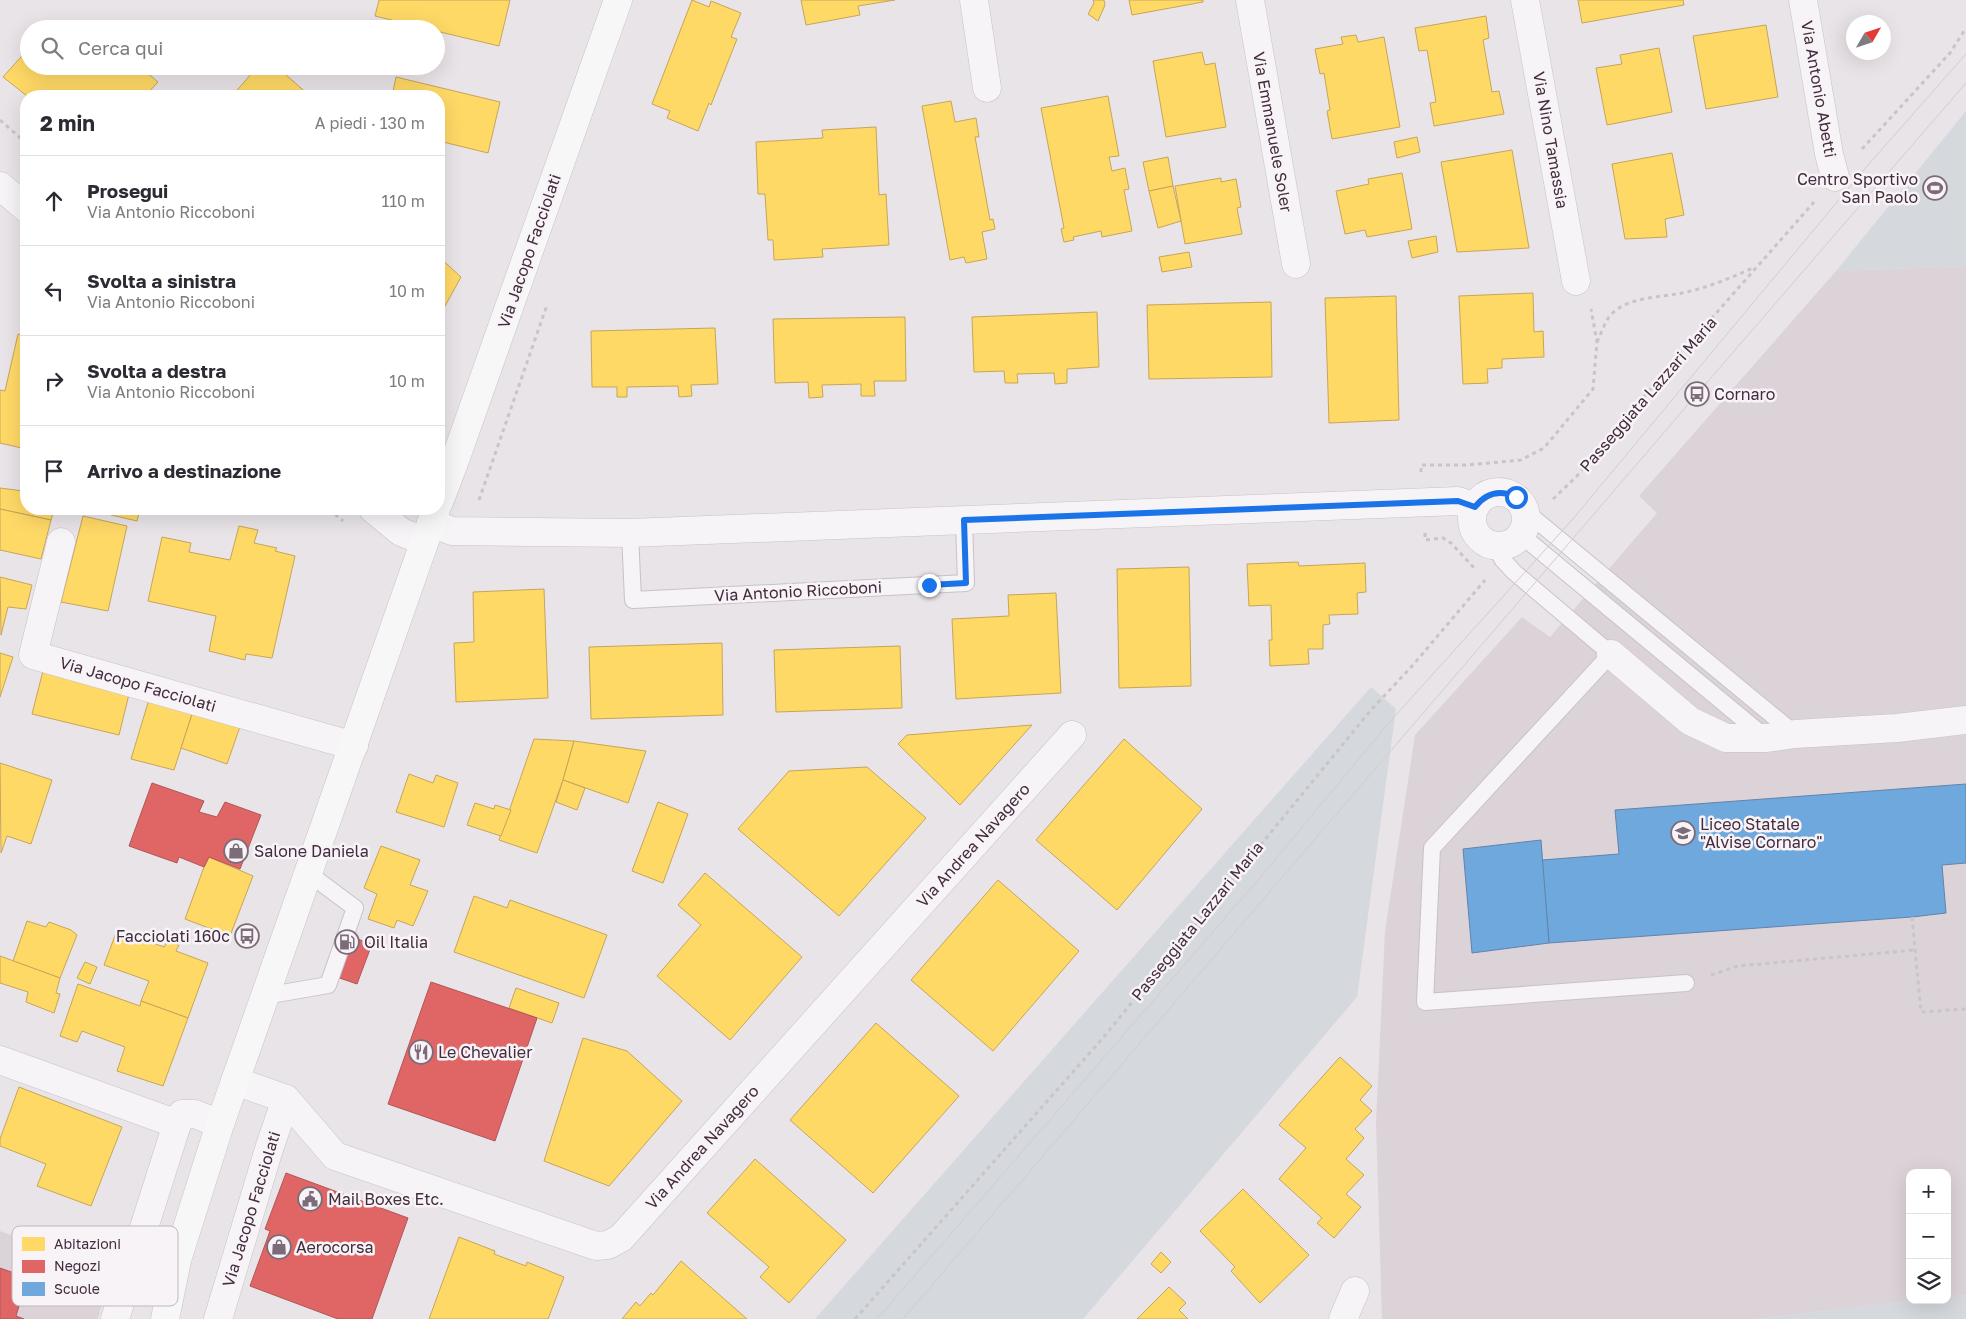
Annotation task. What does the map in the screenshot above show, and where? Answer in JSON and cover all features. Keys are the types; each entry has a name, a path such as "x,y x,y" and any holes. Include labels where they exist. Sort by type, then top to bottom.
{"main road":[{"name":"Via Jacopo Facciolati","path":"445,486 618,0"},
{"name":"Via Jacopo Facciolati","path":"178,1257 220,1124 432,519"},
{"name":"Via Jacopo Facciolati","path":"165,1319 168,1306"}],"street":[{"path":"974,0 987,88"},
{"name":"Via Emmanuele Soler","path":"1250,0 1296,264"},
{"name":"Via Nino Tamassia","path":"1525,0 1576,281"},
{"name":"Via Antonio Abetti","path":"1804,0 1832,166"},
{"path":"0,186 20,203"},
{"path":"1497,492 1507,493 1516,497 1523,505 1527,521 1515,542 1506,546 1497,546 1488,544 1476,532 1472,515 1481,499 1497,492"},
{"path":"380,515 401,532 432,519 452,531 630,533 1458,501 1475,507"},
{"name":"Via Jacopo Facciolati","path":"61,542 34,655 354,746"},
{"path":"1611,654 1690,720 1726,738 1766,738 1795,734 1897,728 1966,720"},
{"name":"Via Andrea Navagero","path":"235,1081 286,1099 335,1156 596,1246 608,1245 621,1238 1072,735"},
{"path":"0,1060 176,1124"},
{"name":"Via Jacopo Facciolati","path":"218,1319 286,1099"},
{"path":"144,1226 176,1124 182,1114 195,1114 220,1124"},
{"path":"1343,1319 1355,1291"},
{"path":"115,1319 119,1306"}],"lane":[{"name":"Via Antonio Riccoboni","path":"630,533 633,600 966,583 964,520"},
{"path":"1527,521 1795,734"},
{"path":"1527,521 1766,738"},
{"path":"1497,546 1502,559 1514,572 1611,654 1432,848 1425,1002 1686,983"},
{"path":"265,996 328,985 355,908 308,873"}],"path":[{"path":"0,120 20,137"},
{"name":"Passeggiata Lazzari Maria","path":"1527,521 1577,476 1758,266 1724,281 1682,293 1644,298 1625,306 1610,316 1597,342"},
{"path":"1421,465 1467,465 1521,460 1544,448 1593,389 1597,342 1590,300 1576,281"},
{"name":"Passeggiata Lazzari Maria","path":"855,1319 1102,1039 1371,710 1413,665 1486,580 1451,543 1443,538 1425,540"},
{"path":"1912,917 1921,1012 1966,1009"},
{"path":"1686,983 1738,966 1915,950"}],"shaded area":[{"name":"Centro Sportivo San Paolo","path":"1966,111 1966,266 1836,271"},
{"name":"Liceo Statale \"Alvise Cornaro\"","path":"1966,266 1966,1295 1951,1297 1951,1169 1906,1169 1906,1302 1756,1319 1382,1319 1376,1122 1385,931 1415,735 1522,617 1550,637 1657,513 1639,496 1836,271"},
{"path":"1371,687 1396,709 1357,997 1083,1319 815,1319"},
{"path":"0,1231 12,1235 12,1306 101,1306 98,1319 0,1319"},
{"path":"1966,1295 1966,1319 1756,1319 1906,1301 1906,1304 1951,1304 1951,1297"}],"building: Abitazioni":[{"path":"379,0 510,0 499,46 445,33 445,20 391,20 375,16"},
{"path":"692,0 709,7 711,1 741,13 731,37 737,39 711,105 709,103 698,131 667,118 670,111 652,104"},
{"path":"801,0 895,0 858,6 860,15 806,25"},
{"path":"1093,0 1104,0 1105,5 1098,21 1088,14 1094,3"},
{"path":"1129,0 1203,0 1203,2 1132,15"},
{"path":"1578,0 1683,0 1684,5 1582,23"},
{"path":"1486,16 1489,38 1483,40 1492,92 1499,91 1504,114 1434,126 1430,103 1436,102 1427,50 1419,51 1415,28"},
{"path":"1766,25 1778,97 1706,109 1693,36"},
{"path":"1356,35 1358,42 1384,37 1400,127 1332,139 1327,111 1330,110 1324,73 1320,74 1315,49 1343,44 1341,37"},
{"path":"1659,48 1672,112 1607,125 1596,68 1622,64 1620,55"},
{"path":"1202,52 1205,65 1215,63 1226,127 1166,137 1153,61"},
{"path":"20,58 20,75 150,75 158,82 151,90 20,90 3,77"},
{"path":"250,75 286,75 303,90 237,90"},
{"path":"396,77 500,102 488,153 445,142 445,90 393,90"},
{"path":"1108,96 1119,156 1109,157 1112,171 1125,168 1129,189 1124,190 1132,231 1102,237 1101,231 1073,237 1074,240 1064,242 1061,229 1064,228 1041,108"},
{"path":"951,101 955,122 976,118 979,137 975,137 990,220 993,219 995,229 982,232 987,259 966,263 964,257 950,260 922,106"},
{"path":"876,127 879,195 886,194 889,245 822,249 823,257 774,260 773,240 768,240 765,194 758,194 756,142 823,138 822,130"},
{"path":"1417,137 1420,152 1397,158 1394,142"},
{"path":"1512,150 1529,248 1457,252 1441,162"},
{"path":"1672,153 1684,215 1665,219 1667,237 1625,239 1612,164"},
{"path":"1168,157 1173,186 1149,191 1143,162"},
{"path":"1402,173 1412,229 1367,237 1365,230 1345,234 1336,191 1369,184 1368,179"},
{"path":"1221,178 1221,182 1236,179 1241,207 1237,208 1242,234 1185,244 1175,186"},
{"path":"1173,186 1181,221 1158,228 1149,191"},
{"path":"1436,236 1438,252 1412,258 1408,241"},
{"path":"1189,252 1192,267 1162,272 1159,257"},
{"path":"445,262 461,277 445,306"},
{"path":"1533,293 1534,332 1543,331 1544,357 1502,359 1502,368 1487,369 1488,383 1463,384 1459,296"},
{"path":"1396,296 1399,420 1329,423 1325,298"},
{"path":"1271,302 1272,377 1149,379 1147,305"},
{"path":"1097,312 1099,367 1067,369 1067,383 1055,384 1054,373 1017,374 1018,383 1005,383 1004,371 974,372 972,317"},
{"path":"905,317 906,381 874,381 875,396 861,396 861,384 822,385 823,397 809,398 808,382 775,383 773,319"},
{"path":"715,328 718,384 691,385 692,396 679,397 678,386 627,387 627,397 617,397 617,387 592,387 591,331"},
{"path":"18,334 20,334 20,448 0,443 0,390 5,391"},
{"path":"0,488 20,491 20,513 0,509"},
{"path":"0,509 20,513 20,515 51,520 41,559 0,550"},
{"path":"28,515 52,515 51,520"},
{"path":"111,515 138,515 137,521"},
{"path":"83,516 127,526 108,611 61,602"},
{"path":"239,526 258,530 254,543 277,548 275,551 295,556 272,658 246,654 245,660 209,651 216,616 148,601 162,537 191,543 189,552 230,560"},
{"path":"1298,562 1299,566 1365,563 1366,592 1357,593 1358,614 1329,615 1330,624 1323,625 1323,649 1308,649 1309,664 1270,666 1269,640 1272,640 1271,605 1249,606 1247,564"},
{"path":"1189,567 1191,686 1119,688 1117,569"},
{"path":"0,577 32,585 26,609 8,607 1,635"},
{"path":"544,589 548,698 456,702 454,643 474,642 473,592"},
{"path":"1056,593 1061,693 956,699 952,619 1009,616 1008,595"},
{"path":"722,643 723,715 591,719 589,647"},
{"path":"900,646 902,708 776,712 774,650"},
{"path":"0,653 13,657 0,697"},
{"path":"45,663 131,686 119,735 32,714"},
{"path":"154,683 196,702 174,770 131,759"},
{"path":"196,702 243,718 227,764 181,748"},
{"path":"1032,725 960,805 898,744 907,735"},
{"path":"534,739 574,741 563,780 537,853 499,840"},
{"path":"1124,739 1202,809 1117,910 1036,840"},
{"path":"574,741 646,751 628,803 563,780"},
{"path":"0,763 52,780 31,844 7,836 1,853"},
{"path":"867,767 926,818 839,916 738,829 789,771"},
{"path":"409,774 433,783 436,775 458,783 444,827 396,812"},
{"path":"563,780 585,788 577,810 556,802"},
{"path":"658,802 688,814 663,883 632,871"},
{"path":"475,803 494,809 495,805 511,810 501,836 467,825"},
{"path":"381,846 420,860 410,885 428,891 413,926 397,920 394,928 368,919 377,894 364,888"},
{"path":"209,857 253,876 230,936 185,919"},
{"path":"705,873 802,957 730,1040 657,976 701,925 678,905"},
{"path":"998,880 1079,951 993,1051 911,980"},
{"path":"474,896 507,908 510,900 607,935 584,998 454,952"},
{"path":"27,921 46,927 49,922 71,930 77,935 60,978 13,961"},
{"path":"117,930 164,947 167,942 179,945 176,951 208,963 188,1018 141,1001 149,981 104,965"},
{"path":"0,956 60,978 56,993 60,994 54,1013 26,1002 28,992 0,983"},
{"path":"85,962 97,967 90,984 77,978"},
{"path":"78,984 140,1006 141,1001 188,1018 163,1086 117,1071 125,1047 82,1031 77,1042 60,1036"},
{"path":"516,988 559,1003 552,1023 509,1008"},
{"path":"876,1023 959,1096 873,1193 790,1120"},
{"path":"583,1038 627,1051 682,1101 609,1186 544,1161"},
{"path":"1340,1057 1372,1086 1360,1100 1372,1111 1355,1129 1364,1138 1346,1159 1364,1175 1346,1194 1361,1207 1334,1238 1317,1223 1322,1218 1279,1179 1306,1148 1279,1125"},
{"path":"19,1087 122,1127 91,1206 37,1186 46,1164 0,1146 0,1139"},
{"path":"755,1159 846,1240 789,1303 760,1277 769,1267 707,1213"},
{"path":"1243,1189 1309,1255 1260,1303 1231,1271 1235,1267 1200,1231"},
{"path":"459,1237 495,1251 494,1254 526,1266 527,1262 564,1277 548,1319 429,1319"},
{"path":"1161,1252 1171,1262 1161,1273 1151,1264"},
{"path":"681,1261 747,1319 622,1319 636,1302 640,1306 651,1293 653,1295"},
{"path":"1169,1287 1186,1303 1179,1310 1188,1319 1137,1319"}],"building: Negozi":[{"path":"152,783 204,801 199,812 217,817 225,802 261,815 240,869 209,857 204,867 179,857 177,863 129,846"},
{"path":"340,933 372,944 357,984 325,973"},
{"path":"431,982 537,1018 495,1141 388,1104"},
{"path":"286,1173 408,1218 372,1319 338,1319 250,1286 270,1231 265,1229"},
{"path":"0,1268 12,1272 12,1306 19,1306 16,1316 24,1319 0,1319"}],"building: Scuole":[{"path":"1966,784 1966,863 1942,865 1946,913 1549,943 1542,860 1619,854 1615,810"},
{"path":"1541,840 1549,943 1472,953 1463,849"}],"tram line":[{"path":"877,1319 1271,865 1386,726 1572,520 1868,165 1966,54"},
{"path":"903,1319 1966,83"}],"place":[{"name":"Centro Sportivo San Paolo","path":"1935,188"},
{"name":"Cornaro","path":"1697,394"},
{"name":"Liceo Statale \"Alvise Cornaro\"","path":"1683,833"},
{"name":"Salone Daniela","path":"236,851"},
{"name":"Facciolati 160c","path":"247,936"},
{"name":"Oil Italia","path":"347,942"},
{"name":"Le Chevalier","path":"421,1052"},
{"name":"Mail Boxes Etc.","path":"310,1199"},
{"name":"Aerocorsa","path":"279,1247"}],"route":[{"path":"929,585 966,583 964,520 1458,501 1475,507 1481,499 1497,492 1507,493 1516,497"}]}
